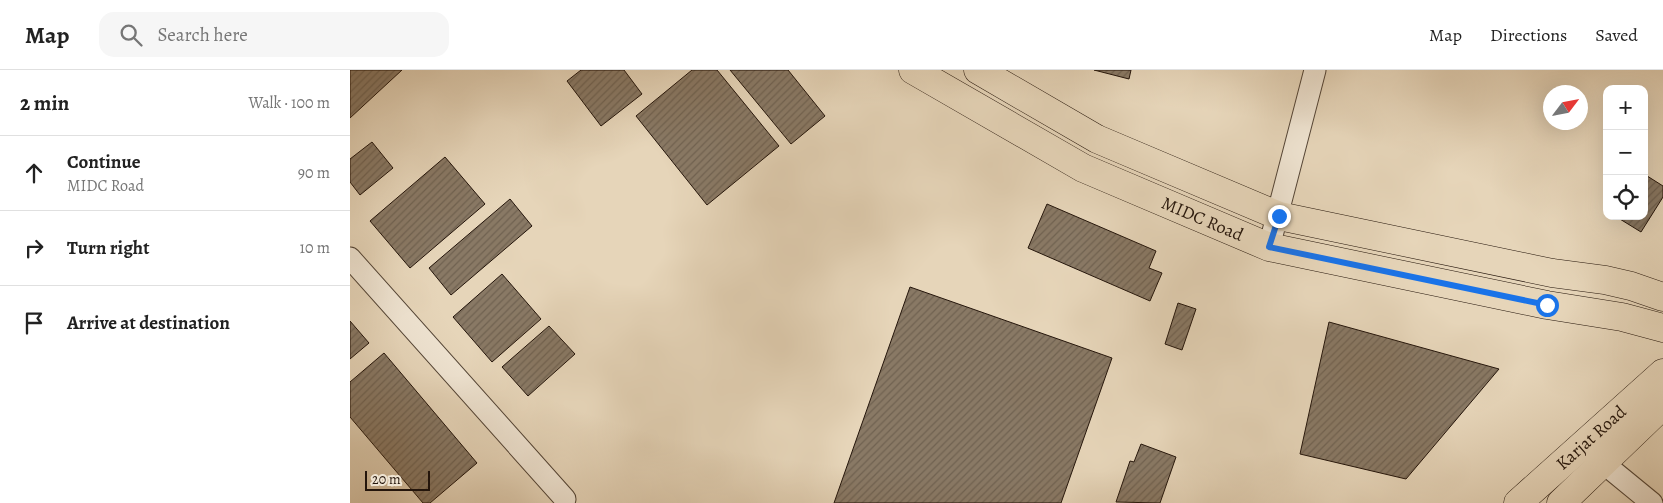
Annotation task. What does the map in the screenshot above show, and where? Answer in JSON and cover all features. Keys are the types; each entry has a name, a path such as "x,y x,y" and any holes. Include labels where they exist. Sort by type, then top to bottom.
{"main road":[{"name":"MIDC Road","path":"913,70 1083,168 1269,247 1547,305 1622,317 1663,328"},
{"name":"MIDC Road","path":"978,70 1097,139 1279,216 1552,273 1605,280 1631,286 1663,297"},
{"name":"Karjat Road","path":"1561,503 1593,455 1663,374"},
{"name":"Karjat Road","path":"1518,503 1593,455 1663,405"}],"street":[{"path":"1269,247 1279,216 1315,70"},
{"path":"350,258 565,498"},
{"path":"1593,455 1652,503"}],"building":[{"path":"350,70 402,70 350,118"},
{"path":"581,70 624,70 642,94 601,126 567,81"},
{"path":"692,70 717,70 779,146 707,205 636,116"},
{"path":"730,70 788,70 825,116 791,144"},
{"path":"1094,70 1131,70 1129,79"},
{"path":"372,142 393,168 360,195 350,182 350,159"},
{"path":"445,157 485,204 410,268 370,221"},
{"path":"1648,177 1663,186 1663,197 1641,232 1622,220 1648,220"},
{"path":"510,199 532,226 451,295 429,268"},
{"path":"1047,204 1156,251 1149,268 1162,273 1150,301 1028,248"},
{"path":"502,274 541,319 492,362 453,317"},
{"path":"910,287 1112,358 1061,503 834,503"},
{"path":"1178,303 1196,309 1182,350 1165,344"},
{"path":"350,321 369,343 350,359"},
{"path":"1329,322 1499,369 1406,479 1300,454"},
{"path":"549,326 575,354 528,396 502,367"},
{"path":"384,353 477,463 430,503 423,503 350,417 350,382"},
{"path":"1141,444 1176,457 1160,503 1116,502 1130,461 1134,462"}],"route":[{"path":"1279,216 1269,247 1547,305"}]}
